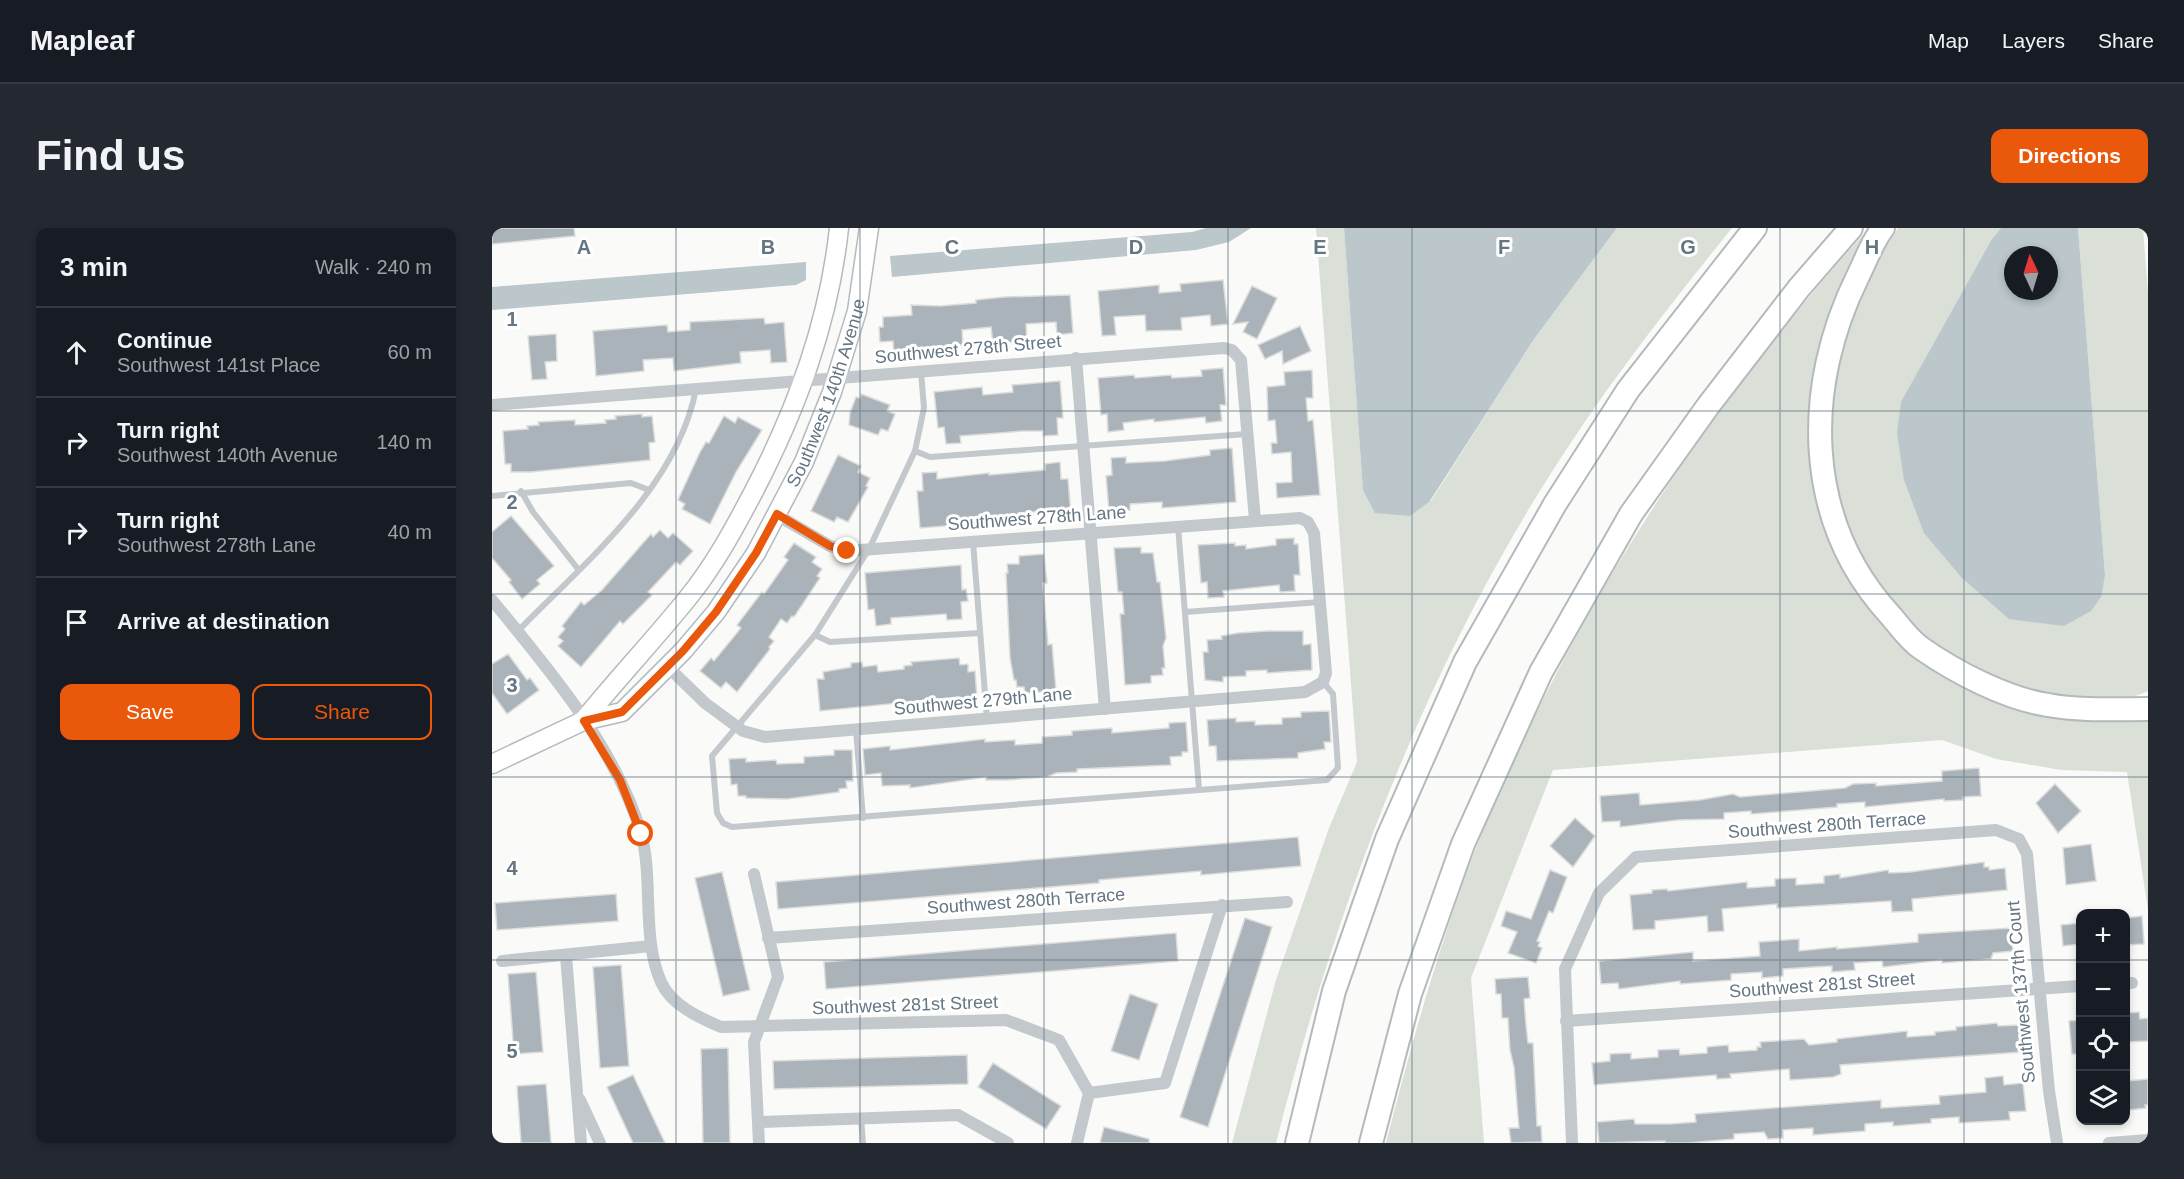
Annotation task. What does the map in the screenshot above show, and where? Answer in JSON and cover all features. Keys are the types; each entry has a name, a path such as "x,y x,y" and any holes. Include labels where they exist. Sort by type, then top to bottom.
{"highway":[{"path":"1297,1143 1337,980 1387,839 1465,662 1555,504 1628,390 1755,228"},
{"path":"1371,1143 1410,994 1463,844 1541,672 1631,514 1722,388 1799,288 1851,228"},
{"path":"1883,228 1847,298 1827,357 1820,400 1820,457 1833,522 1868,590 1919,647 1998,691 2048,705 2143,706"}],"street":[{"name":"Southwest 140th Avenue","path":"584,721 688,598 729,538 773,453 805,380 829,291 838,228"},
{"name":"Southwest 140th Avenue","path":"492,764 584,721 622,712 668,667 716,612 756,553 804,462 837,377 857,311 869,228"},
{"name":"Southwest 278th Street","path":"492,405 1206,348 1232,350 1241,360 1248,434"},
{"path":"1076,358 1105,709"},
{"path":"1248,434 1255,520"},
{"name":"Southwest 278th Lane","path":"777,514 830,546 847,551 1178,525 1300,518 1308,522 1314,533 1320,602"},
{"name":"Southwest 281st Street","path":"492,600 584,721 620,780 641,834 647,875 651,946 661,984 687,1012 721,1027 1006,1020 1059,1040 1089,1093"},
{"path":"1320,602 1326,673 1323,682"},
{"name":"Southwest 279th Lane","path":"668,667 705,703 742,731 765,737 1305,692 1323,682"},
{"name":"Southwest 280th Terrace","path":"1566,1021 1565,969 1599,893 1636,857 1996,830 2019,839"},
{"name":"Southwest 137th Court","path":"2019,839 2027,854 2038,988 2057,1143"},
{"path":"754,874 778,977 754,1042 759,1143"},
{"name":"Southwest 280th Terrace","path":"768,938 1287,902"},
{"path":"1077,1143 1089,1093 1165,1083 1222,905"},
{"path":"502,962 651,946"},
{"path":"566,956 581,1143"},
{"name":"Southwest 281st Street","path":"1566,1021 2076,986"},
{"path":"1566,1021 1572,1143"},
{"path":"576,1090 600,1143"},
{"path":"759,1122 958,1115 1008,1143"},
{"path":"2109,1143 2148,1140"}],"lane":[{"path":"921,371 924,408 915,451 869,549 814,635 712,756 717,813 723,823 732,826 863,818 1327,780 1338,768 1333,694 1323,682"},
{"path":"517,631 626,522 649,490 691,414 696,389"},
{"path":"915,451 930,457 1248,434"},
{"path":"492,496 521,491 631,483 649,490"},
{"path":"521,491 533,512 578,568"},
{"path":"1178,525 1199,789"},
{"path":"973,541 987,719"},
{"path":"1185,612 1320,602"},
{"path":"814,635 830,642 980,633"},
{"path":"856,730 863,818"},
{"path":"861,1118 863,1143"}],"shaded area":[{"path":"1206,228 1251,228 1229,242 1196,250 892,277 890,256 1192,232"},
{"path":"1316,228 1344,228 1363,490 1431,501 1534,339 1617,228 1732,228 1594,408 1524,516 1477,601 1434,687 1361,866 1329,958 1276,1143 1232,1143 1276,980 1329,828 1357,762"},
{"path":"1344,228 1617,228 1534,339 1430,501 1410,516 1375,513 1363,490"},
{"path":"1869,228 1875,228 1817,359 1811,390 1810,446 1841,556 1971,686 2148,713 2148,910 2127,772 2061,770 1996,759 1942,740 1553,770 1471,978 1484,1143 1386,1143 1431,982 1468,868 1505,780 1556,675 1633,539 1676,474 1768,348"},
{"path":"1898,228 2001,228 1992,239 2004,275 2004,300 2013,300 2105,575 2078,228 2143,228 2148,294 2148,691 2125,698 2100,700 2050,694 2002,681 1959,660 1922,633 1891,601 1865,564 1846,522 1833,476 1826,418 1845,327 1865,283"},
{"path":"2001,228 2078,228 2105,575 2101,597 2091,611 2064,626 2009,619 1962,578 1924,533 1904,480 1897,433 1901,402 1992,239"},
{"path":"806,262 806,280 796,285 492,310 492,287"}],"building":[{"path":"492,228 574,228 575,236 492,244"},
{"path":"1223,280 1228,324 1211,326 1210,315 1181,318 1182,330 1146,331 1145,315 1114,317 1116,335 1102,336 1098,291 1159,285 1159,293 1181,291 1180,284"},
{"path":"1252,286 1277,298 1257,339 1243,332 1248,322 1233,324"},
{"path":"1070,295 1073,333 1057,335 1056,322 1026,324 1027,341 993,344 991,327 962,330 963,347 894,354 893,341 880,342 879,327 883,327 883,317 912,315 911,305 940,306 976,303 976,300 1004,297"},
{"path":"764,318 765,324 784,322 787,362 771,363 770,350 740,352 741,363 674,371 673,358 643,360 644,371 596,376 593,331 667,325 668,332 690,330 690,322"},
{"path":"1300,326 1311,351 1283,364 1282,351 1265,359 1258,345"},
{"path":"556,334 557,361 545,362 547,379 532,380 528,336"},
{"path":"1223,368 1226,405 1220,405 1222,421 1206,423 1205,417 1154,422 1154,419 1123,423 1124,430 1108,432 1107,414 1101,415 1098,378 1134,375 1135,378 1171,375 1172,378 1202,376 1201,370"},
{"path":"1312,370 1313,398 1306,398 1308,421 1313,420 1320,495 1277,498 1276,483 1292,482 1291,452 1272,454 1271,443 1277,443 1275,420 1268,421 1267,387 1285,385 1284,372"},
{"path":"1060,381 1063,418 1057,418 1058,435 1043,436 1043,431 1023,431 960,436 961,443 946,444 944,427 938,428 934,392 982,387 983,395 1013,392 1012,385"},
{"path":"861,394 890,405 887,411 895,414 888,431 881,429 878,435 849,425 850,413 856,397 860,398"},
{"path":"642,414 642,417 652,416 655,442 649,443 650,460 531,472 511,472 511,464 505,464 503,431 528,429 527,426 539,425 538,422 575,420 575,425 606,423 605,420 616,419 615,416"},
{"path":"724,416 735,423 738,417 762,430 736,472 710,524 682,509 685,504 678,500 700,452 706,442 709,443"},
{"path":"1232,448 1236,502 1162,508 1162,502 1130,504 1130,510 1109,512 1106,476 1112,475 1111,458 1126,457 1126,463 1165,461 1210,455 1210,450"},
{"path":"838,455 861,466 858,472 870,478 866,486 868,487 848,522 837,517 834,522 811,511"},
{"path":"1060,462 1061,479 1068,479 1071,515 1050,517 1049,511 1018,513 1019,517 1008,517 1009,521 920,528 917,491 923,491 922,473 937,472 937,479 989,473 989,475 1045,470 1045,464"},
{"path":"511,516 554,566 537,580 540,584 522,599 509,582 511,580 492,558 492,532"},
{"path":"660,530 668,538 673,533 693,551 680,565 676,562 648,592 652,595 623,624 620,621 581,667 558,646 563,641 558,637 565,629 562,626 581,602 584,605 602,590 651,534 653,537"},
{"path":"1294,538 1294,544 1298,544 1300,575 1294,575 1295,591 1280,592 1279,585 1223,591 1224,597 1208,598 1207,582 1201,583 1198,545 1235,543 1235,546 1246,545 1246,549 1276,545 1276,539"},
{"path":"794,543 816,557 812,562 822,569 817,576 820,578 794,617 792,616 787,623 781,619 769,637 774,641 770,649 737,692 726,682 721,688 700,671 711,658 714,661 741,628 737,625 762,592 764,594 788,560 784,557"},
{"path":"1141,547 1141,553 1153,553 1157,582 1160,582 1166,638 1163,646 1165,668 1162,668 1163,675 1151,676 1151,683 1125,685 1120,614 1124,614 1122,592 1118,592 1114,548"},
{"path":"1044,554 1047,583 1043,583 1048,645 1052,644 1056,691 1025,693 1024,687 1017,687 1016,680 1014,680 1010,658 1007,564 1019,564 1019,556"},
{"path":"961,565 962,590 966,589 968,601 961,602 962,619 947,620 946,614 891,618 891,624 876,626 874,609 868,610 865,573"},
{"path":"1303,631 1303,645 1311,644 1312,670 1267,673 1267,670 1246,671 1246,676 1223,677 1223,682 1205,680 1203,652 1208,652 1207,640 1222,639 1221,636 1238,633"},
{"path":"508,654 527,680 530,678 539,690 507,714 492,693 492,664"},
{"path":"959,658 960,665 968,664 968,672 975,671 977,698 958,700 958,697 820,711 817,679 824,679 823,672 851,667 851,663 862,662 863,667 877,665 878,672 904,669 904,666 912,665 911,662"},
{"path":"1329,711 1331,742 1324,742 1325,749 1298,753 1298,758 1217,761 1216,746 1209,746 1207,720 1236,718 1236,722 1255,721 1255,725 1282,724 1282,718 1301,717 1301,712"},
{"path":"1186,722 1188,752 1182,752 1182,756 1170,757 1171,765 1077,769 1077,772 1056,773 1047,777 1007,780 986,780 986,777 910,788 910,785 882,786 881,773 865,775 863,749 890,746 890,750 985,739 985,742 1015,740 1015,745 1042,743 1042,737 1072,735 1072,731 1112,728 1112,733 1169,728 1169,723"},
{"path":"834,750 852,750 853,781 846,781 847,788 839,789 839,792 787,799 746,798 746,796 738,796 737,784 731,785 729,759 746,758 746,762 776,760 777,764 804,763 804,757 834,755"},
{"path":"1979,768 1981,796 1963,797 1963,800 1944,801 1944,799 1865,807 1865,802 1837,804 1837,807 1751,814 1751,811 1724,813 1724,819 1678,820 1620,827 1620,821 1602,822 1600,796 1639,793 1640,805 1700,800 1733,794 1740,797 1845,788 1853,784 1876,783 1876,786 1942,781 1942,771"},
{"path":"2055,784 2081,811 2058,833 2036,803"},
{"path":"1575,818 1595,836 1573,867 1550,846"},
{"path":"1298,837 1301,866 1201,875 1201,871 1099,880 1099,883 778,909 776,882"},
{"path":"2091,844 2096,881 2066,885 2063,848"},
{"path":"1984,862 1984,867 1989,867 1989,870 2005,868 2007,890 1912,899 1913,911 1892,912 1891,901 1777,908 1777,904 1722,909 1724,931 1708,932 1707,916 1655,921 1655,929 1633,930 1630,895 1652,893 1652,890 1667,889 1668,891 1747,882 1747,888 1775,886 1775,879 1796,878 1796,885 1824,883 1824,876 1840,874 1840,878 1888,870 1889,873 1910,872"},
{"path":"1550,870 1567,877 1553,913 1549,911 1537,941 1540,942 1538,946 1542,948 1536,963 1508,953 1517,932 1501,926 1506,911 1531,919"},
{"path":"722,872 750,990 723,996 695,878"},
{"path":"616,894 618,921 497,930 495,903"},
{"path":"2142,916 2144,944 2130,945 2130,918"},
{"path":"1245,918 1272,927 1208,1127 1180,1117"},
{"path":"2076,923 2076,944 2063,946 2061,925"},
{"path":"2011,928 2013,951 1993,953 1991,959 1942,963 1942,960 1883,967 1882,961 1854,963 1855,970 1832,972 1832,966 1783,969 1783,976 1762,978 1762,972 1731,974 1731,980 1680,984 1680,981 1619,989 1618,983 1601,984 1599,961 1693,952 1693,961 1760,956 1759,942 1799,939 1799,951 1837,947 1837,949 1918,942 1918,934"},
{"path":"1176,933 1178,961 826,989 824,962"},
{"path":"621,965 629,1066 600,1068 593,967"},
{"path":"536,972 543,1052 514,1054 508,974"},
{"path":"1528,977 1530,998 1524,999 1526,1025 1528,1043 1533,1043 1537,1126 1541,1126 1542,1142 1511,1143 1509,1128 1519,1128 1514,1067 1510,1050 1508,1018 1502,1018 1501,994 1496,994 1495,979"},
{"path":"1130,994 1158,1004 1139,1060 1111,1051"},
{"path":"2139,1012 2140,1019 2148,1018 2148,1041 2130,1042 2130,1013"},
{"path":"2076,1020 2076,1054 2072,1054 2069,1021"},
{"path":"1997,1023 1998,1026 2020,1025 2022,1052 1840,1065 1841,1074 1833,1077 1790,1080 1789,1069 1730,1074 1731,1078 1717,1079 1716,1075 1594,1085 1592,1063 1610,1061 1610,1054 1631,1053 1631,1059 1658,1057 1658,1050 1679,1049 1680,1055 1707,1053 1707,1047 1728,1045 1729,1052 1757,1050 1757,1047 1761,1047 1760,1042 1804,1039 1809,1045 1837,1042 1837,1039 1907,1031 1907,1037 1935,1035 1935,1032 1956,1030 1956,1027"},
{"path":"728,1048 730,1143 703,1143 701,1049"},
{"path":"967,1055 968,1084 774,1089 773,1061"},
{"path":"993,1063 1061,1106 1046,1129 978,1087"},
{"path":"633,1075 665,1143 633,1143 607,1087"},
{"path":"2003,1076 2004,1085 2023,1083 2026,1111 2009,1112 2010,1120 1959,1123 1959,1117 1931,1119 1931,1123 1893,1126 1893,1122 1865,1124 1865,1131 1813,1135 1813,1128 1783,1130 1783,1138 1768,1139 1764,1132 1734,1134 1734,1139 1687,1143 1665,1143 1665,1141 1599,1143 1597,1122 1634,1119 1635,1124 1696,1122 1695,1114 1881,1100 1881,1108 1940,1104 1939,1096 1986,1092 1985,1078"},
{"path":"2148,1079 2146,1108 2130,1110 2130,1081"},
{"path":"546,1084 551,1143 521,1143 517,1086"},
{"path":"1104,1127 1149,1139 1149,1143 1100,1143"}],"route":[{"path":"641,834 620,780 584,721 622,712 683,651 716,612 756,553 777,514 830,546 847,551"}]}
